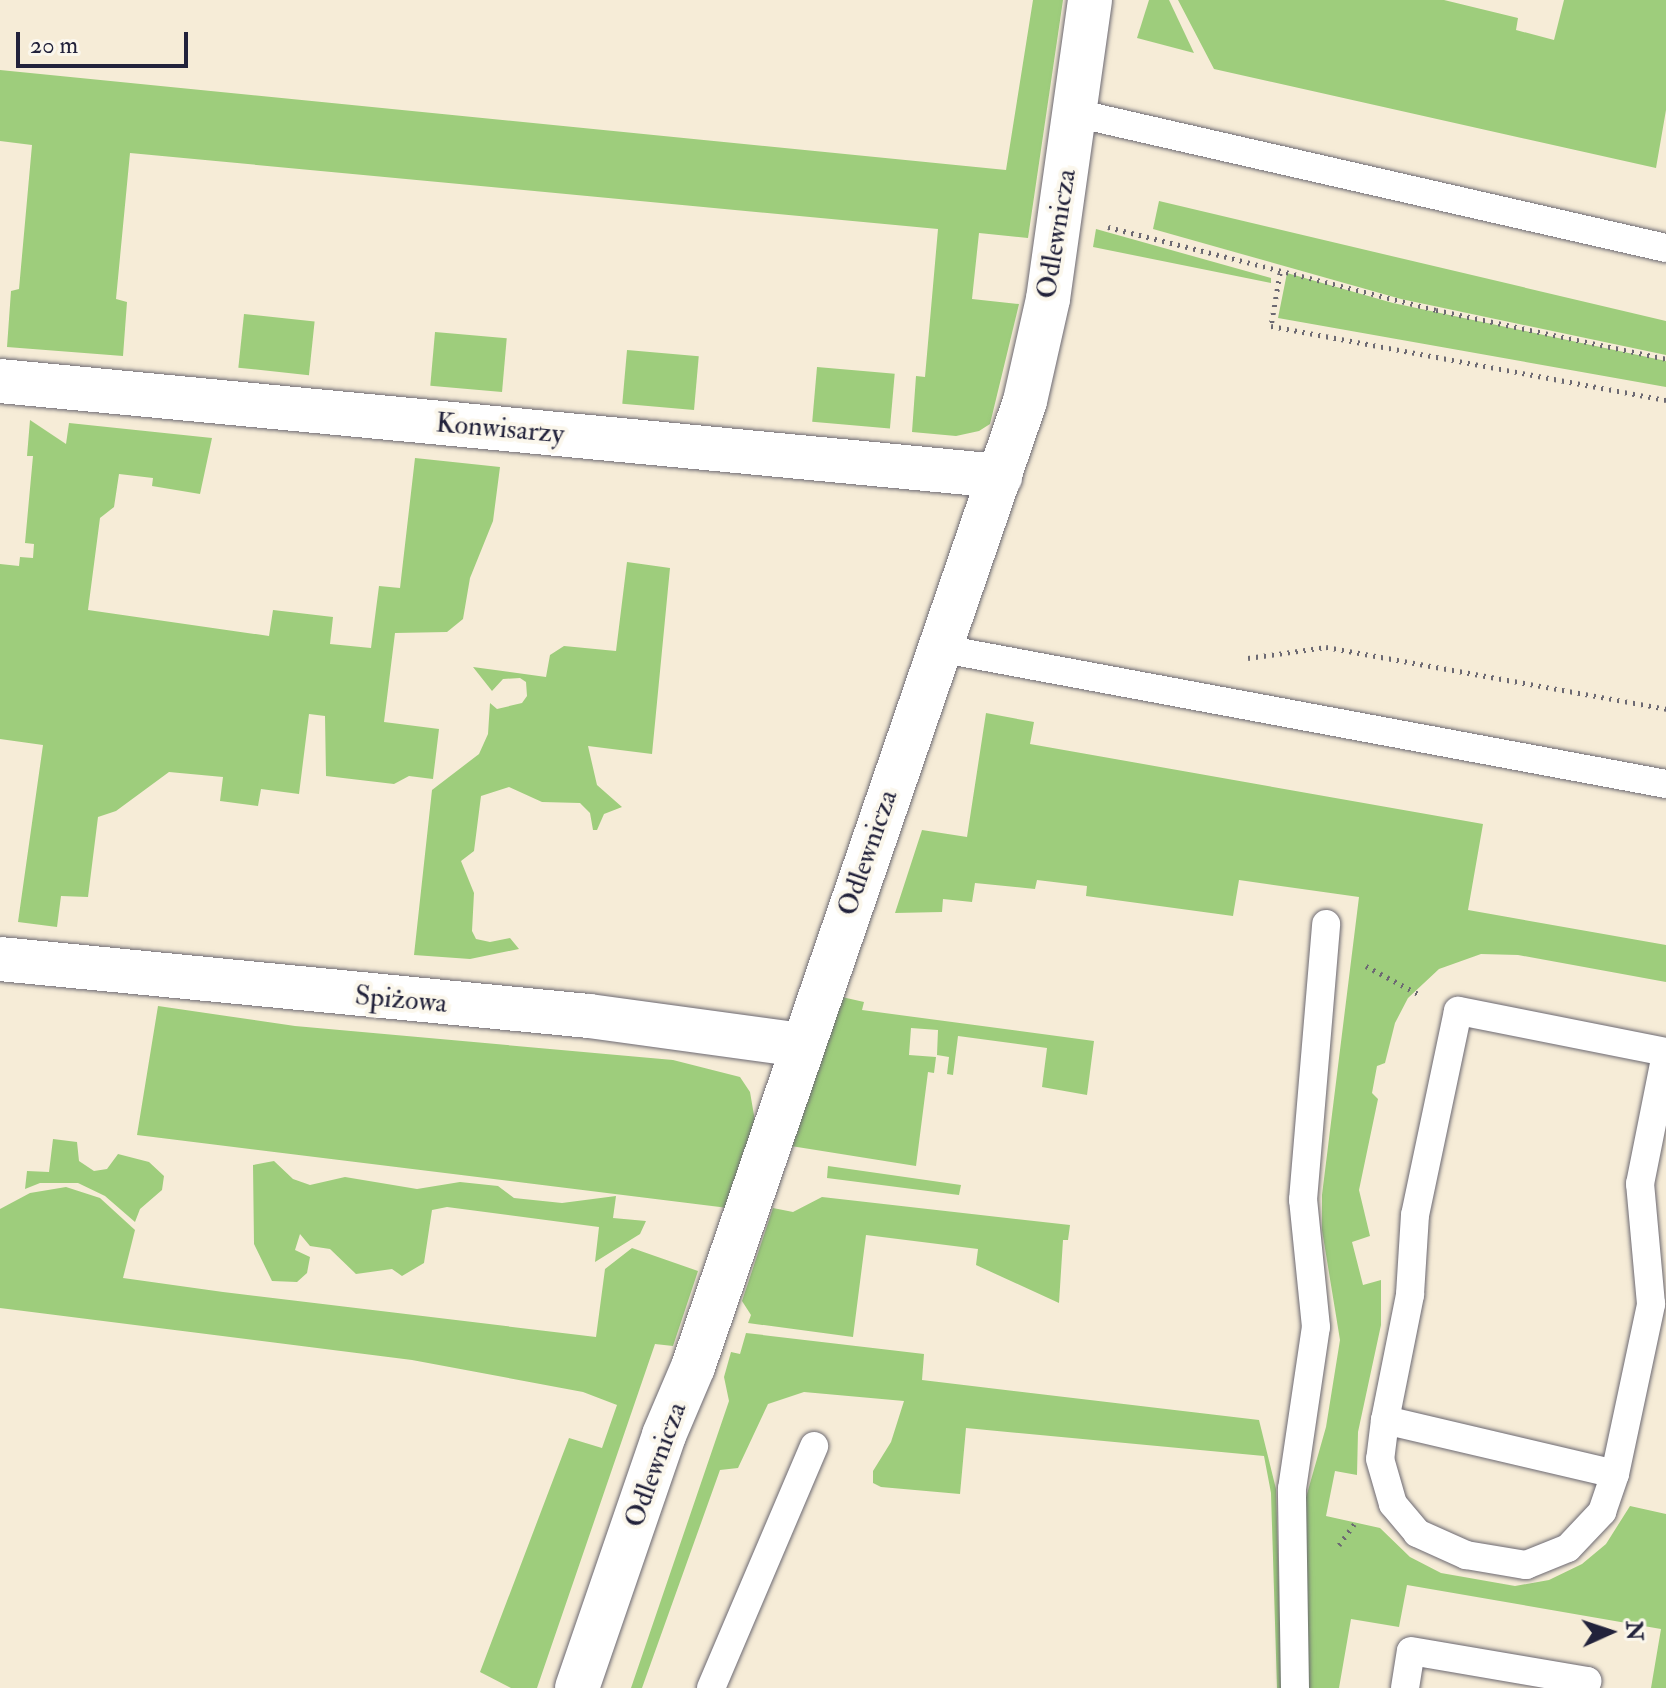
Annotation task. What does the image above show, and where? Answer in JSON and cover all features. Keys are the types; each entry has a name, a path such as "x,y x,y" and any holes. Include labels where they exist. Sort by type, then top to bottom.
{"street":[{"name":"Odlewnicza","path":"577,1688 668,1426 698,1353 938,648 1000,476 1037,352 1061,216 1090,0"},
{"name":"Konwisarzy","path":"0,381 1000,476"},
{"name":"Spiżowa","path":"0,959 589,1016 802,1045"}],"lane":[{"path":"1075,113 1666,248"},
{"path":"938,648 1666,784"},
{"path":"1295,1688 1292,1489 1316,1327 1303,1200 1326,924"},
{"path":"1458,1011 1666,1053 1640,1184 1651,1304 1615,1474 1602,1512 1586,1533 1568,1548 1526,1565 1436,1545 1417,1533 1393,1504 1381,1467 1385,1420 1410,1295 1415,1215 1458,1011"},
{"path":"1385,1420 1615,1474"},
{"path":"711,1688 814,1446"},
{"path":"1405,1688 1411,1651 1587,1681 1585,1688"}],"path":[{"path":"1061,216 1280,273 1287,270 1436,310 1666,359"},
{"path":"1280,273 1271,326 1666,400"},
{"path":"1234,660 1326,647 1666,709"},
{"path":"1323,956 1357,961 1458,1011"},
{"path":"1291,1578 1321,1567 1354,1524 1393,1504"}],"green space":[{"path":"1033,0 1063,0 1028,238 979,233 972,299 1019,304 990,424 979,431 956,436 912,432 916,376 925,377 938,229 130,153 116,299 127,302 123,356 7,347 11,291 19,289 32,145 0,141 0,70 1006,170"},
{"path":"1149,0 1169,0 1194,53 1137,38"},
{"path":"1178,0 1444,0 1518,18 1516,30 1554,40 1564,0 1666,0 1666,110 1656,168 1214,69"},
{"path":"1159,201 1666,321 1666,355 1401,299 1153,229"},
{"path":"1096,229 1271,278 1271,283 1093,247"},
{"path":"1287,273 1393,303 1666,361 1666,387 1278,318"},
{"path":"244,314 315,321 309,375 238,368"},
{"path":"435,332 507,338 502,392 430,386"},
{"path":"627,350 699,356 694,410 622,404"},
{"path":"817,367 895,374 890,429 812,422"},
{"path":"30,420 66,444 69,423 212,438 200,494 152,486 153,478 119,474 114,507 100,518 88,610 269,636 273,610 333,617 330,644 371,648 379,586 400,588 415,458 500,467 493,521 470,578 463,619 447,632 395,633 384,722 439,729 433,779 409,776 394,784 326,776 325,716 309,714 299,794 261,789 258,806 220,801 223,777 169,772 116,811 98,817 88,897 61,896 57,927 18,922 43,745 0,739 0,564 19,566 20,557 33,558 34,544 25,543 33,456 27,456"},
{"path":"627,562 670,568 652,754 588,746 597,785 622,807 604,814 597,830 593,830 590,813 580,803 542,802 509,787 481,796 474,851 461,861 474,893 472,931 476,939 490,942 510,938 519,949 470,959 414,955 432,790 479,754 488,734 490,703 497,709 522,703 527,696 526,682 520,678 503,679 492,691 473,667 546,677 550,655 564,646 616,651"},
{"path":"986,713 1034,722 1030,744 1483,824 1468,910 1666,945 1666,982 1518,955 1481,954 1439,969 1408,998 1395,1023 1385,1063 1377,1066 1372,1093 1378,1099 1359,1190 1370,1236 1352,1242 1363,1285 1381,1280 1381,1325 1358,1432 1357,1475 1335,1471 1326,1516 1380,1528 1410,1557 1441,1573 1515,1586 1549,1580 1582,1564 1606,1544 1630,1506 1666,1514 1666,1688 1651,1688 1661,1629 1407,1585 1399,1627 1351,1619 1339,1688 1308,1688 1305,1501 1326,1427 1340,1340 1322,1230 1322,1195 1359,897 1239,880 1233,916 1086,896 1087,886 1037,880 1035,889 975,883 972,902 943,899 942,912 895,913 922,830 967,837"},
{"path":"842,997 864,1002 862,1010 1094,1041 1087,1095 1042,1087 1047,1048 958,1036 953,1075 947,1074 949,1057 937,1055 938,1030 911,1028 909,1055 936,1057 934,1073 928,1072 916,1166 791,1146"},
{"path":"158,1006 295,1026 673,1060 740,1077 750,1092 755,1121 728,1208 137,1135"},
{"path":"53,1139 77,1142 79,1161 94,1171 107,1169 118,1154 149,1162 164,1176 162,1190 140,1209 135,1222 105,1196 78,1183 40,1183 25,1189 27,1171 49,1172"},
{"path":"274,1161 293,1179 310,1185 345,1177 417,1189 460,1182 498,1186 514,1198 562,1203 616,1196 613,1218 646,1221 640,1234 595,1262 599,1227 447,1207 432,1210 424,1263 402,1276 392,1269 356,1274 330,1249 310,1246 300,1234 295,1250 310,1257 307,1273 297,1282 272,1281 254,1244 253,1165"},
{"path":"828,1166 961,1185 959,1195 827,1178"},
{"path":"66,1187 100,1198 135,1230 123,1278 223,1292 596,1337 605,1269 632,1248 698,1271 673,1346 655,1344 537,1688 511,1688 480,1672 569,1438 602,1448 617,1405 583,1392 412,1360 0,1308 0,1209 30,1193"},
{"path":"822,1197 1070,1225 1068,1240 1063,1240 1059,1303 976,1265 978,1249 866,1235 853,1337 748,1323 751,1315 742,1301 773,1208 793,1212"},
{"path":"746,1333 924,1354 922,1380 1259,1420 1276,1489 1282,1688 1277,1688 1271,1493 1264,1456 966,1428 960,1494 881,1487 873,1483 873,1471 891,1442 904,1401 804,1392 768,1404 738,1468 720,1470 642,1688 631,1688 729,1401 724,1377 731,1352 740,1354"}]}
